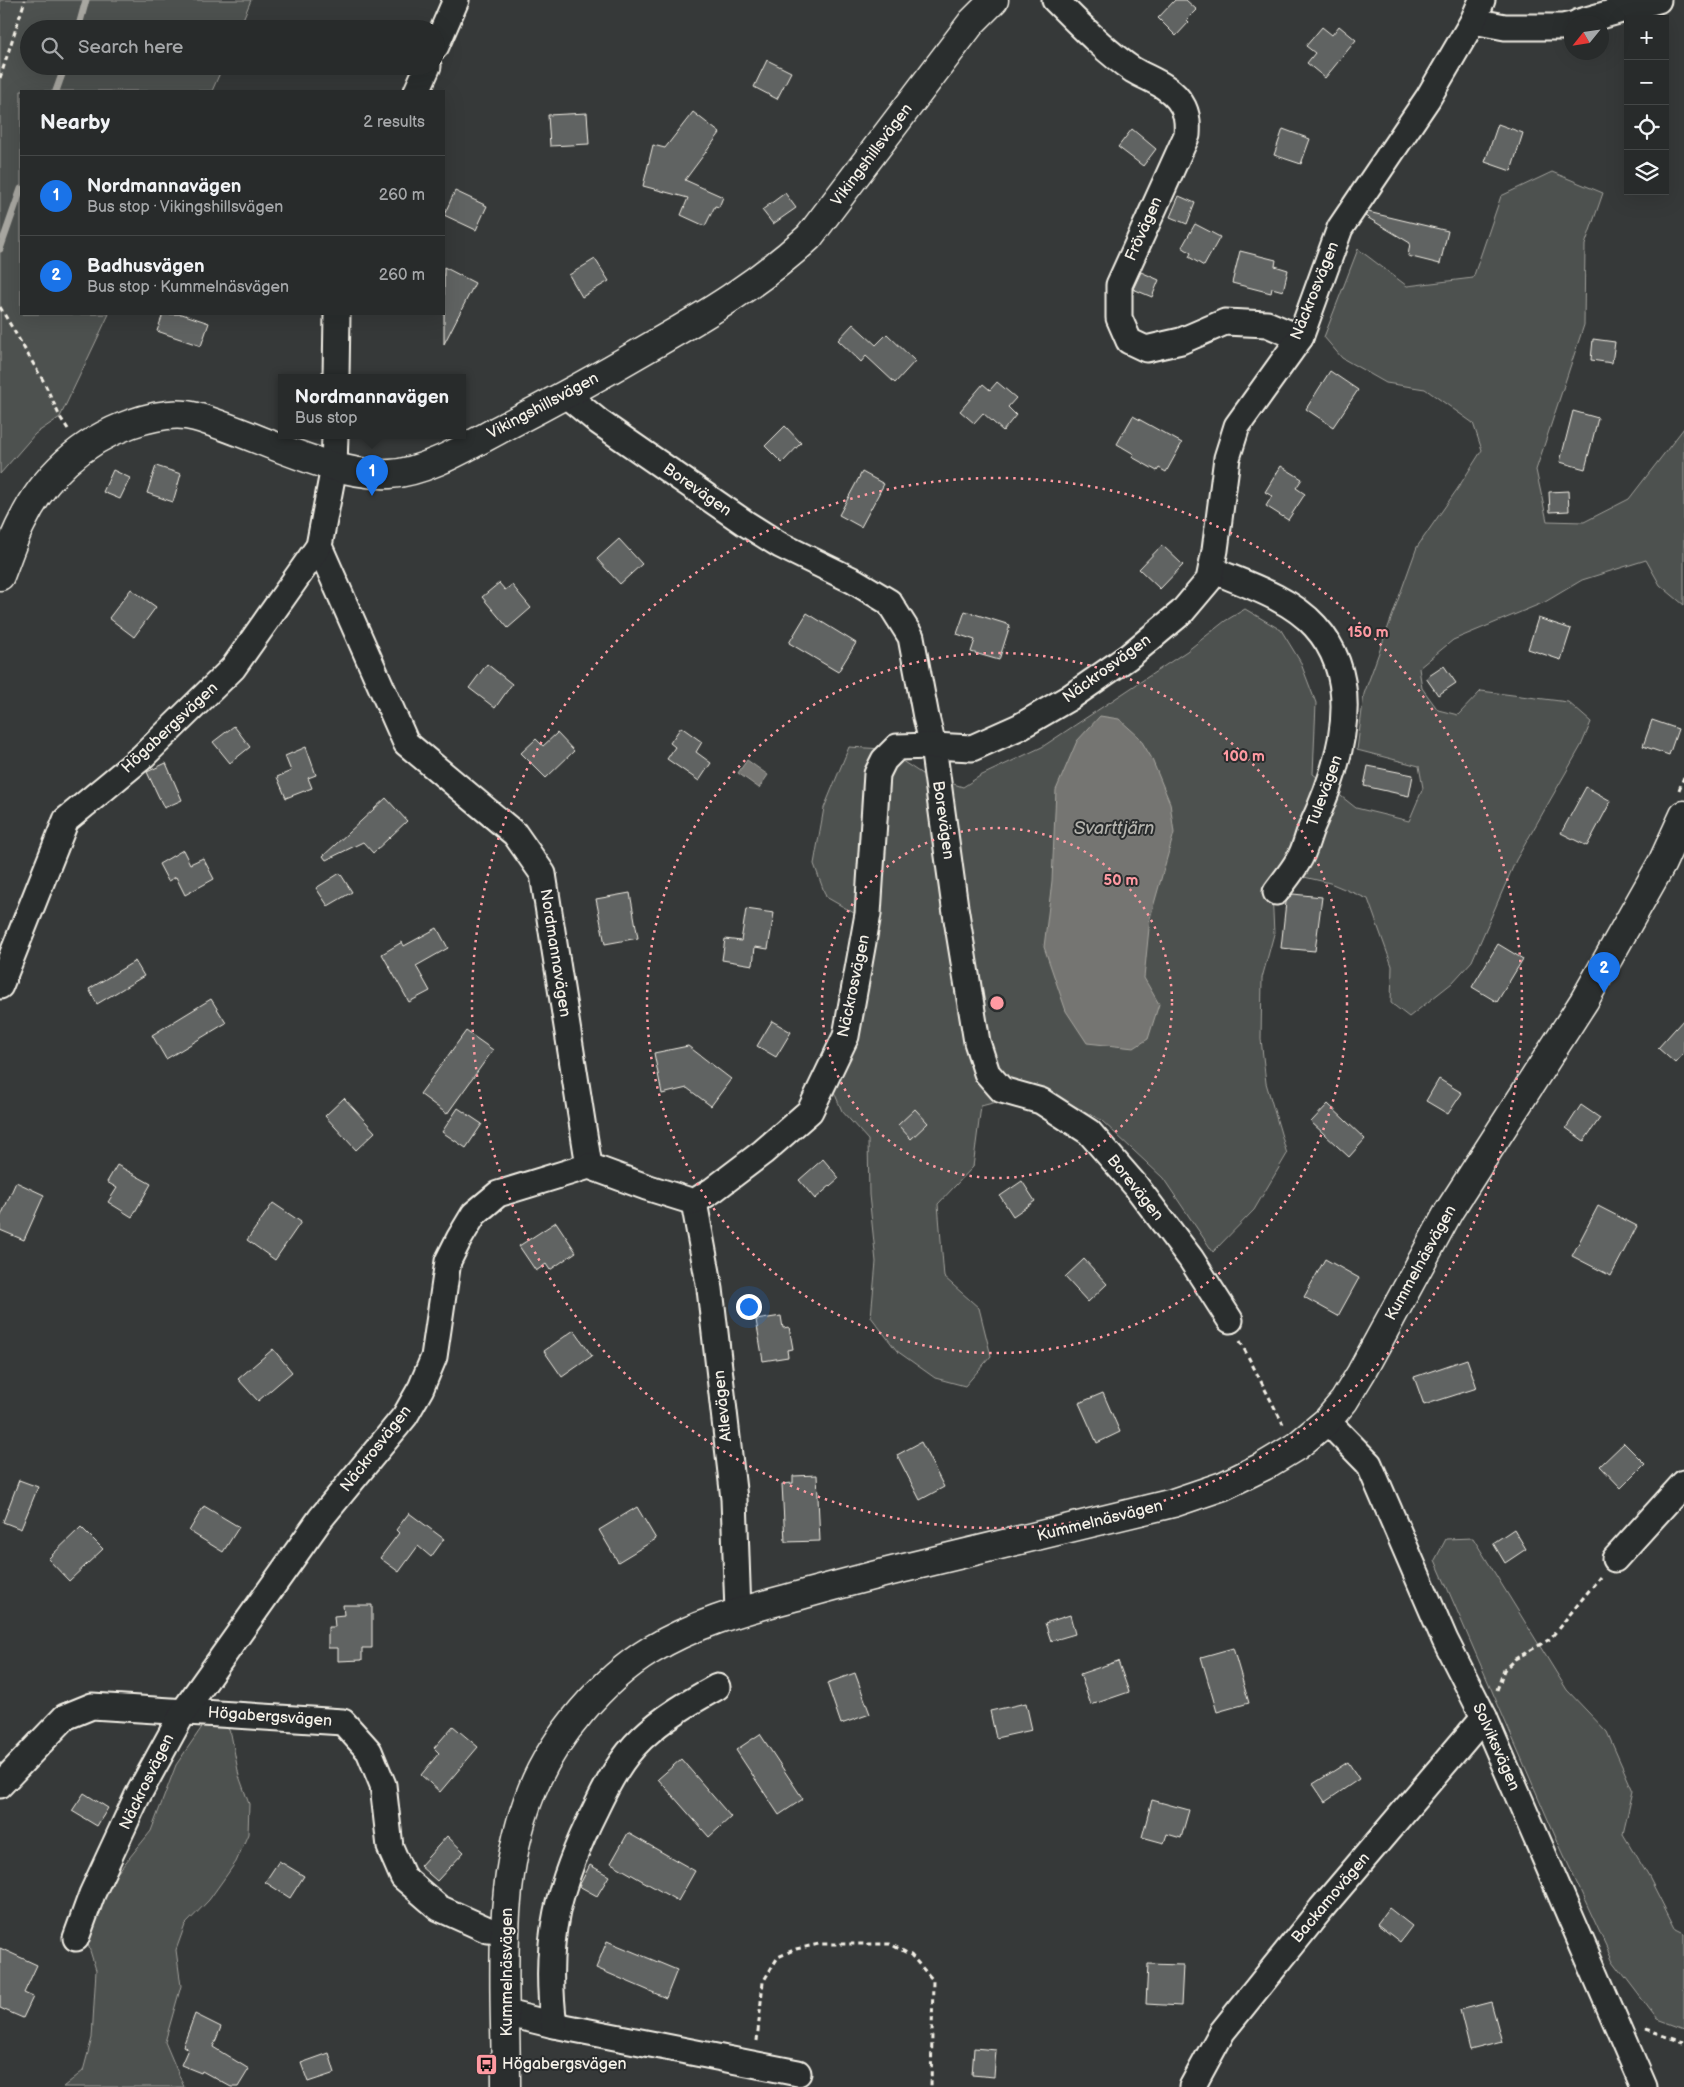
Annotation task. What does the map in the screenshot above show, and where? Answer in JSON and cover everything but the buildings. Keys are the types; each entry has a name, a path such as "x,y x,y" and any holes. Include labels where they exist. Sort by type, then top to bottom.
{"street":[{"path":"445,25 456,0"},
{"name":"Vikingshillsvägen","path":"0,576 22,521 43,486 80,449 115,430 146,419 184,414 334,467 362,472 392,474 422,467 451,455 566,395 710,313 745,290 809,237 972,22 994,0"},
{"name":"Frövägen","path":"1055,0 1087,31 1133,70 1166,87 1178,98 1188,116 1187,135 1119,285 1119,318 1129,341 1146,349 1181,341 1225,322 1267,324 1300,338"},
{"path":"1604,15 1658,0"},
{"path":"1477,10 1505,27 1564,27"},
{"name":"Näckrosvägen","path":"694,1202 756,1157 810,1111 846,1036 868,914 877,774 884,760 897,747 972,748 1019,727 1070,698 1128,657 1182,612 1209,580 1212,570 1227,458 1237,426 1300,338 1340,228 1428,98 1477,10"},
{"path":"417,90 424,75"},
{"path":"336,374 337,315"},
{"name":"Borevägen","path":"566,395 600,422 745,523 780,545 854,582 889,602 911,637 933,746 958,926 978,1042 987,1073 1002,1090 1041,1101 1089,1132 1136,1186 1190,1259 1230,1320"},
{"path":"334,467 335,439"},
{"name":"Högabergsvägen","path":"0,986 66,820 141,758 234,668 319,546 334,467"},
{"name":"Nordmannavägen","path":"319,546 406,743 515,834 543,874 589,1166"},
{"name":"Tulevägen","path":"1212,570 1283,601 1314,625 1327,644 1338,668 1344,702 1342,743 1333,776 1299,860 1276,892"},
{"name":"Kummelnäsvägen","path":"506,2087 504,1931 511,1863 532,1789 551,1754 574,1722 601,1692 624,1670 651,1650 676,1636 738,1612 852,1581 1173,1503 1223,1486 1264,1466 1297,1446 1327,1421 1344,1401 1449,1211 1584,1001 1683,822"},
{"path":"589,1166 694,1202"},
{"name":"Näckrosvägen","path":"76,1938 92,1894 137,1797 184,1711 321,1518 405,1416 421,1388 434,1357 448,1261 458,1239 474,1214 498,1194 589,1166"},
{"name":"Atlevägen","path":"694,1202 710,1288 734,1499 738,1612"},
{"name":"Solviksvägen","path":"1327,1421 1369,1464 1445,1640 1484,1717 1644,2087"},
{"path":"1615,1559 1684,1483"},
{"path":"554,2025 550,1996 550,1952 556,1909 570,1864 588,1824 622,1761 641,1739 673,1712 717,1687"},
{"name":"Högabergsvägen","path":"0,1785 65,1717 92,1706 343,1722 369,1751 383,1785 390,1847 403,1877 439,1908 488,1930 504,1931"},
{"name":"Backamovägen","path":"1192,2087 1222,2032 1321,1909 1484,1717"},
{"path":"506,2013 554,2025 798,2073"}],"path":[{"path":"0,78 25,0"},
{"path":"0,307 44,382 60,417 80,449"},
{"path":"1230,1320 1286,1429"},
{"path":"1484,1717 1489,1710 1504,1670 1515,1659 1550,1639 1615,1559"},
{"path":"755,2064 762,1982 778,1957 796,1949 819,1944 890,1944 911,1954 933,1980 931,2087"},
{"path":"1616,2022 1684,2042"}],"shaded area":[{"path":"0,0 251,0 243,20 20,20 20,75 219,75 212,90 20,90 20,315 109,315 60,417 35,434 0,474"},
{"path":"1552,172 1603,193 1585,245 1584,325 1536,470 1547,521 1584,522 1629,499 1684,428 1684,605 1660,585 1646,560 1582,580 1545,602 1453,640 1419,668 1422,688 1438,710 1458,715 1481,691 1568,702 1591,722 1581,746 1516,860 1472,961 1452,983 1409,1017 1391,1003 1392,966 1368,899 1330,883 1304,877 1272,890 1274,934 1262,978 1261,1039 1266,1083 1287,1154 1254,1210 1213,1252 1163,1178 1101,1120 1044,1090 981,1106 973,1167 938,1204 944,1277 979,1308 991,1356 965,1386 935,1378 897,1351 871,1317 876,1262 869,1195 868,1140 842,1111 834,1092 856,1040 875,925 826,897 814,864 824,808 849,747 884,749 922,774 963,787 980,776 1042,747 1187,651 1225,621 1245,609 1281,630 1300,661 1316,703 1313,774 1356,808 1409,821 1423,788 1419,766 1357,750 1364,694 1417,547 1482,450 1473,423 1425,389 1386,383 1342,358 1324,337 1358,249 1407,286 1473,278 1501,196"},
{"path":"1473,1538 1567,1690 1607,1732 1633,1791 1623,1834 1649,1877 1676,1930 1684,1934 1684,2029 1657,2019 1613,1961 1556,1838 1435,1560 1446,1539"},
{"path":"223,1719 231,1734 239,1776 249,1804 248,1834 236,1862 209,1900 185,1925 176,1950 181,1986 165,2042 184,2087 63,2087 83,2071 92,2038 96,1970 87,1941 109,1883 151,1831 176,1765 204,1724"}],"water":[{"name":"Svarttjärn","path":"1100,716 1119,719 1139,737 1151,757 1170,803 1174,833 1150,918 1144,978 1159,1004 1148,1039 1134,1048 1087,1043 1066,1011 1044,947 1052,881 1056,790 1077,741"},
{"path":"747,760 768,775 759,788 738,773"}],"waterway":[{"path":"80,20 86,0"},
{"path":"56,90 62,75"},
{"path":"0,249 20,192"}],"place":[{"name":"Nordmannavägen","path":"372,496"},
{"name":"Badhusvägen","path":"1604,993"},
{"name":"Högabergsvägen","path":"486,2064"}]}
